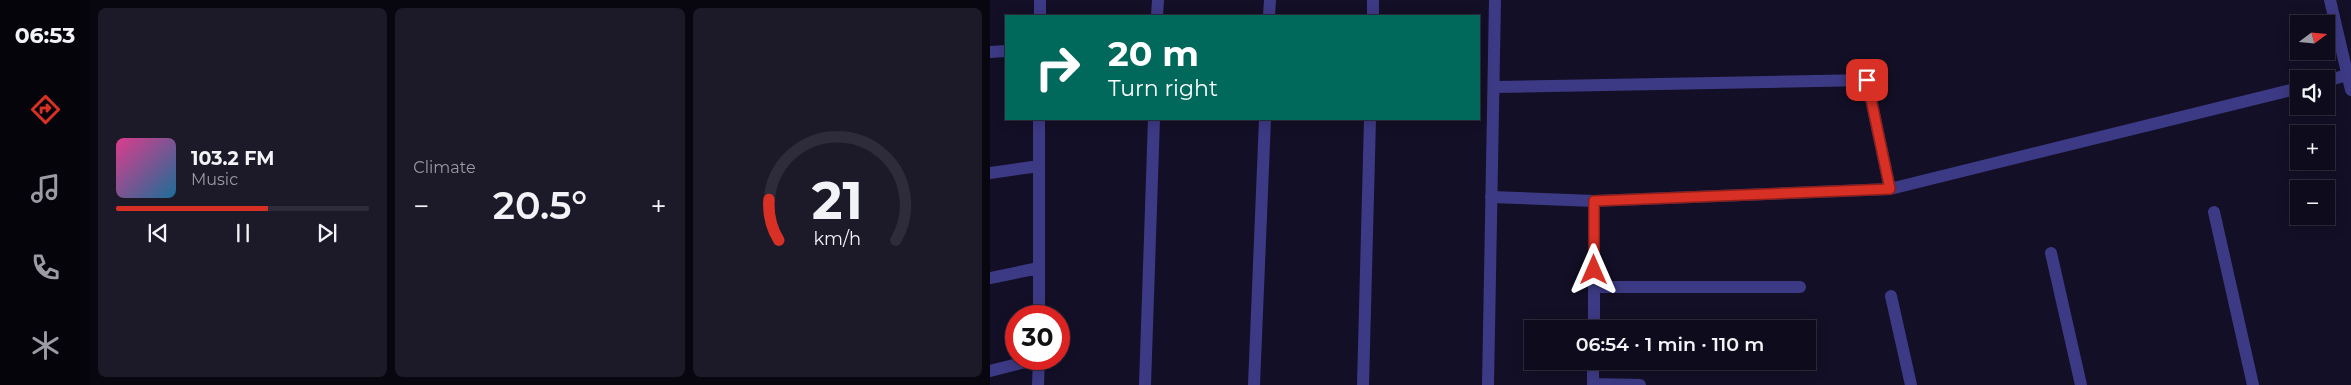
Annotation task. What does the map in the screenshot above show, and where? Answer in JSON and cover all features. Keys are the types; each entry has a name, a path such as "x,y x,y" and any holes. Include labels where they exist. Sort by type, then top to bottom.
{"street":[{"path":"1040,0 1040,15"},
{"path":"1157,15 1158,0"},
{"path":"1269,15 1270,0"},
{"path":"1373,15 1374,0"},
{"path":"1488,385 1495,87 1495,0"},
{"path":"2330,0 2351,90"},
{"path":"990,52 1005,50"},
{"path":"2335,78 2347,75"},
{"path":"1495,87 1867,80 1890,189"},
{"path":"1491,197 1594,201 1890,189 2290,90"},
{"path":"1039,305 1040,120"},
{"path":"1145,385 1154,120"},
{"path":"1254,385 1265,120"},
{"path":"1363,385 1370,120"},
{"path":"990,173 1039,166"},
{"path":"1594,201 1594,320"},
{"path":"2214,212 2253,385"},
{"path":"2051,253 2081,385"},
{"path":"990,278 1039,268"},
{"path":"1594,287 1800,287"},
{"path":"1891,296 1912,385"},
{"path":"990,372 1005,368"},
{"path":"1038,370 1038,385"},
{"path":"1593,370 1593,384 1640,385"}],"route":[{"path":"1594,270 1594,201 1890,189 1867,80"}]}
